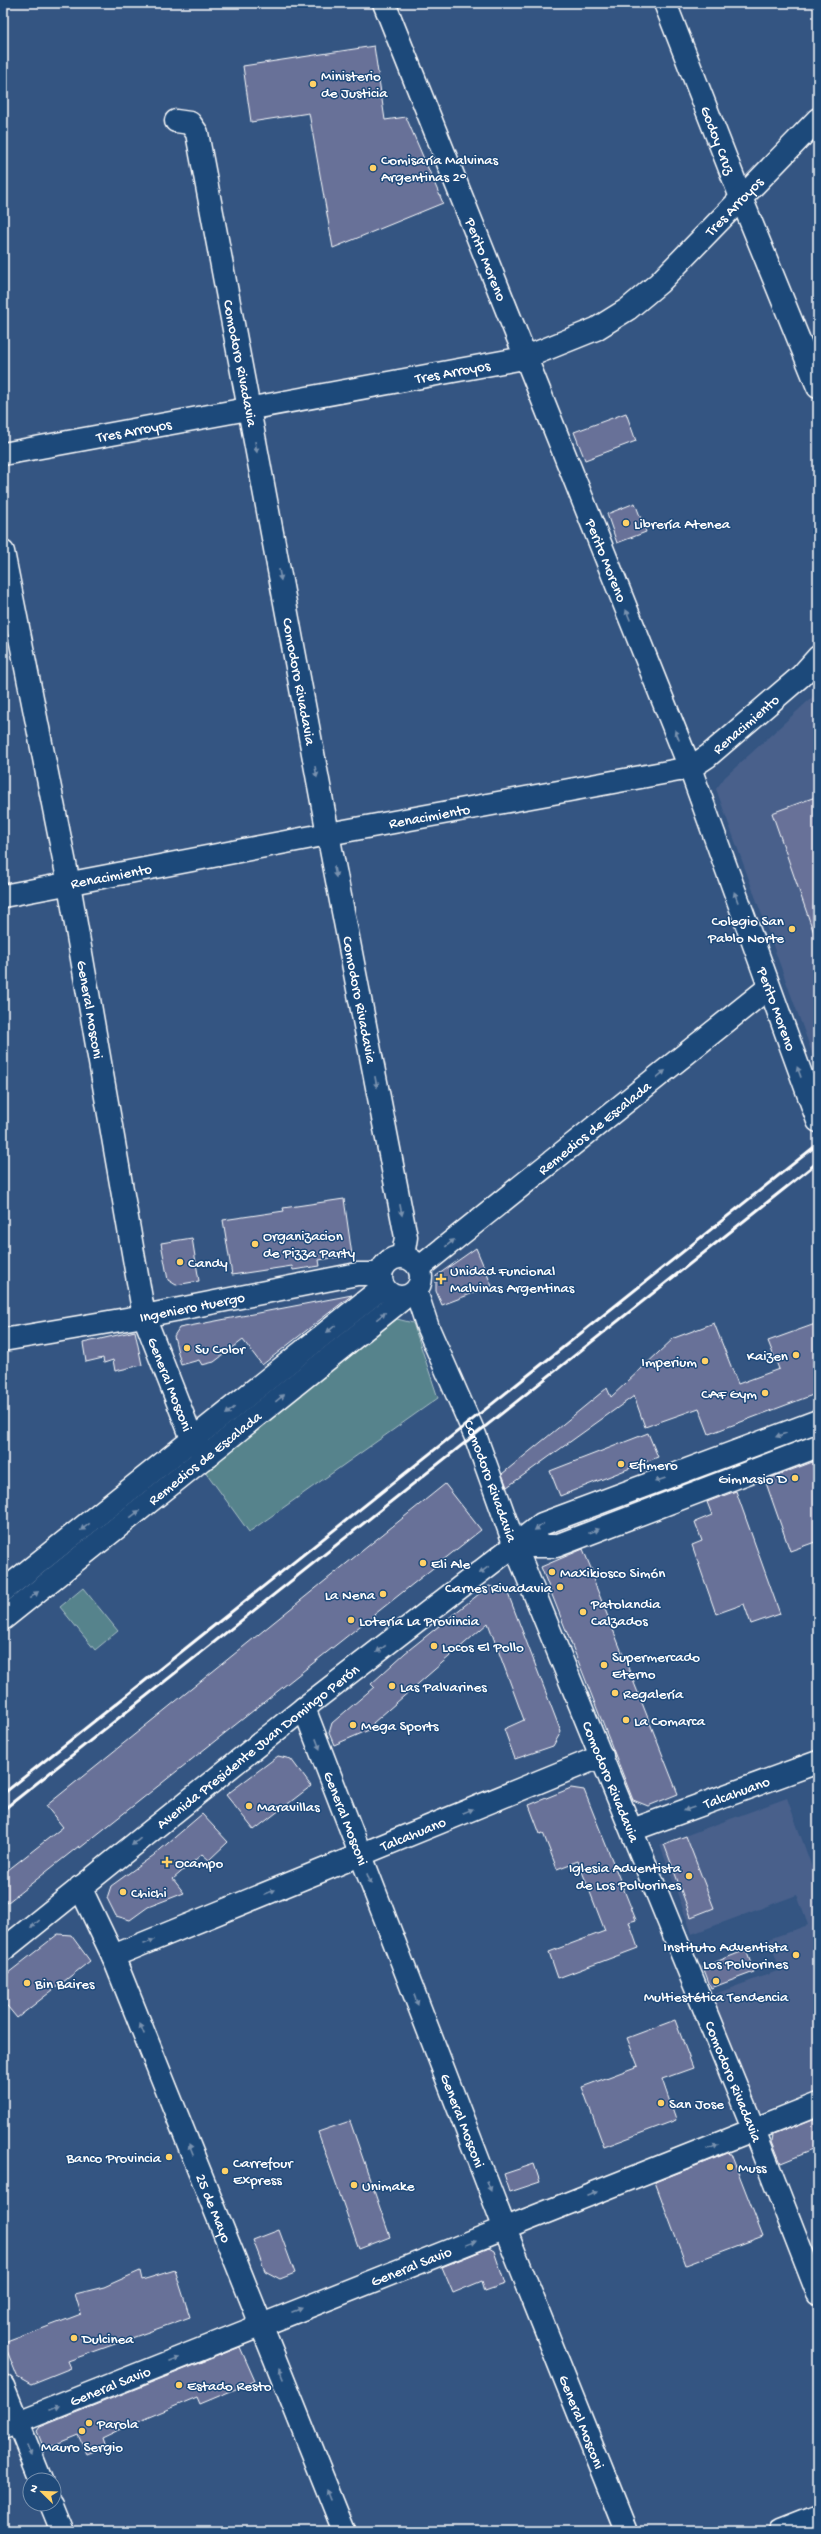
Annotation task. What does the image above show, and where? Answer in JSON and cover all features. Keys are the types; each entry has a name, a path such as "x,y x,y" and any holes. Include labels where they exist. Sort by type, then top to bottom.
{"street":[{"name":"Perito Moreno","path":"384,3 524,358 690,768 768,988 818,1121"},
{"name":"Godoy Cruz","path":"666,3 742,200 818,387"},
{"name":"Tres Arroyos","path":"3,454 524,358 596,329 628,309 659,283 742,200 818,119"},
{"name":"Comodoro Rivadavia","path":"176,121 190,123 197,133 328,834 411,1262"},
{"name":"General Mosconi","path":"3,552 69,884 144,1316 193,1441 208,1457"},
{"name":"Renacimiento","path":"3,896 328,834 690,768 720,746 802,676 818,657"},
{"name":"Remedios de Escalada","path":"411,1262 768,988"},
{"path":"411,1262 422,1279 411,1294 393,1295 382,1280 386,1263 411,1262"},
{"name":"Ingeniero Huergo","path":"3,1340 144,1316 357,1274 382,1280"},
{"name":"Remedios de Escalada","path":"3,1592 193,1441 382,1280"},
{"name":"Comodoro Rivadavia","path":"411,1294 428,1328 474,1435 516,1546 754,2130 818,2294"},
{"name":"Remedios de Escalada","path":"3,1619 411,1294"},
{"name":"Avenida Presidente Juan Domingo Perón","path":"3,1950 304,1708 516,1546 542,1524 818,1421"},
{"path":"516,1546 556,1546 818,1446"},
{"name":"General Mosconi","path":"304,1708 505,2229 626,2531"},
{"name":"Talcahuano","path":"113,1956 602,1756"},
{"name":"Talcahuano","path":"632,1830 818,1762"},
{"name":"25 de Mayo","path":"80,1887 113,1956 344,2531"},
{"name":"General Savio","path":"10,2425 818,2104"},
{"path":"3,2386 10,2425 36,2472"},
{"path":"54,2512 62,2531"},
{"path":"780,2531 818,2516"}],"shaded area":[{"name":"Colegio San Pablo Norte","path":"818,692 818,1069 716,789 725,777"},
{"name":"Instituto Adventista Los Polvorines","path":"787,1798 818,1884 818,2091 755,2114 712,1995 780,1970 769,1939 808,1925 797,1895 692,1934 660,1845"}],"green space":[{"path":"397,1319 413,1323 438,1398 249,1532 205,1471"},
{"path":"83,1588 118,1631 95,1650 60,1607"}],"building":[{"path":"374,46 385,120 406,117 443,203 333,248 309,113 251,122 243,66"},
{"path":"626,413 636,441 585,460 574,432"},
{"name":"Librería Atenea","path":"635,503 646,532 617,543 607,514"},
{"name":"Colegio San Pablo Norte","path":"818,796 818,939 816,939 772,813"},
{"path":"344,1199 352,1255 319,1260 320,1266 293,1270 292,1266 232,1275 223,1220 284,1211 283,1208"},
{"name":"Candy","path":"192,1238 199,1281 176,1285 168,1280 161,1243"},
{"path":"476,1248 492,1286 442,1305 436,1291 436,1276"},
{"path":"352,1295 262,1365 243,1340 214,1362 202,1365 199,1360 181,1365 174,1336 179,1328"},
{"path":"714,1323 738,1384 779,1369 768,1341 818,1323 818,1393 709,1434 699,1408 645,1427 634,1396 507,1487 502,1474 607,1388 611,1397 674,1338"},
{"path":"135,1331 142,1365 115,1371 113,1360 104,1363 103,1358 86,1362 83,1343"},
{"path":"648,1433 658,1457 560,1496 550,1471"},
{"path":"818,1460 818,1541 790,1551 765,1480"},
{"path":"445,1484 481,1530 80,1848 79,1846 3,1906 3,1874 63,1827 46,1806"},
{"path":"736,1491 780,1614 751,1624 744,1604 716,1614 692,1545 702,1541 695,1522 712,1515 707,1502"},
{"path":"583,1549 595,1578 593,1579 678,1794 648,1806 633,1800 541,1567"},
{"path":"489,1586 507,1591 561,1732 553,1746 515,1759 504,1729 524,1720 488,1623 373,1723 376,1727 334,1745 329,1733 332,1723 374,1687 371,1684 405,1653"},
{"path":"278,1756 291,1759 311,1786 254,1830 226,1795"},
{"path":"571,1788 584,1790 636,1920 629,1922 638,1948 558,1978 549,1952 605,1931 578,1861 557,1869 543,1833 540,1834 529,1805"},
{"path":"202,1814 228,1842 209,1860 202,1854 173,1879 184,1893 148,1907 130,1920 116,1916 107,1898 111,1886 154,1855"},
{"name":"Iglesia Adventista de Los Polvorines","path":"686,1836 714,1908 691,1917 664,1844"},
{"path":"58,1934 71,1935 90,1961 17,2018 3,2001 3,1977"},
{"path":"746,1950 754,1972 711,1988 703,1967"},
{"path":"675,2020 693,2068 662,2079 676,2120 604,2147 582,2087 638,2066 627,2038"},
{"path":"818,2117 818,2148 781,2163 772,2141 773,2135"},
{"name":"Unimake","path":"350,2121 390,2237 359,2249 318,2132"},
{"path":"728,2153 731,2154 763,2236 686,2265 655,2182"},
{"path":"534,2164 540,2182 510,2192 504,2174"},
{"path":"279,2230 295,2273 280,2279 265,2271 253,2240"},
{"path":"489,2248 494,2251 505,2284 485,2291 482,2281 453,2293 442,2267"},
{"path":"175,2270 190,2317 68,2361 71,2368 31,2384 17,2376 4,2343 81,2314 75,2294 104,2287 140,2271 142,2280"},
{"path":"240,2347 255,2381 200,2404 197,2397 125,2427 102,2438 105,2447 87,2454 78,2435 44,2449 37,2431 40,2427"}],"railway":[{"path":"3,1794 818,1144"},
{"path":"3,1810 818,1162"}],"place":[{"name":"Ministerio de Justicia","path":"313,84"},
{"name":"Comisaría Malvinas Argentinas 2°","path":"373,168"},
{"name":"Librería Atenea","path":"626,523"},
{"name":"Colegio San Pablo Norte","path":"792,929"},
{"name":"Organizacion de Pizza Party","path":"255,1244"},
{"name":"Candy","path":"180,1262"},
{"name":"Unidad Funcional Malvinas Argentinas","path":"441,1279"},
{"name":"Su Color","path":"187,1348"},
{"name":"Kaizen","path":"796,1355"},
{"name":"Imperium","path":"705,1361"},
{"name":"CAF Gym","path":"765,1393"},
{"name":"Efimero","path":"621,1464"},
{"name":"Gimnasio D","path":"795,1478"},
{"name":"Eli Ale","path":"423,1563"},
{"name":"Maxikiosco Simón","path":"552,1572"},
{"name":"Carnes Rivadavia","path":"560,1587"},
{"name":"La Nena","path":"383,1594"},
{"name":"Patolandia Calzados","path":"583,1612"},
{"name":"Lotería La Provincia","path":"351,1620"},
{"name":"Locos El Pollo","path":"434,1646"},
{"name":"Supermercado Eterno","path":"604,1665"},
{"name":"Las Palvarines","path":"392,1686"},
{"name":"Regalería","path":"615,1693"},
{"name":"La Comarca","path":"626,1720"},
{"name":"Mega Sports","path":"353,1725"},
{"name":"Maravillas","path":"249,1806"},
{"name":"Ocampo","path":"167,1862"},
{"name":"Iglesia Adventista de Los Polvorines","path":"689,1876"},
{"name":"Chichi","path":"123,1892"},
{"name":"Instituto Adventista Los Polvorines","path":"796,1955"},
{"name":"Multiestética Tendencia","path":"716,1981"},
{"name":"Bin Baires","path":"27,1983"},
{"name":"San Jose","path":"661,2103"},
{"name":"Banco Provincia","path":"169,2157"},
{"name":"Muss","path":"730,2167"},
{"name":"Carrefour Express","path":"225,2171"},
{"name":"Unimake","path":"354,2185"},
{"name":"Dulcinea","path":"74,2338"},
{"name":"Estado Resto","path":"179,2385"},
{"name":"Parola","path":"89,2423"},
{"name":"Mauro Sergio","path":"82,2431"}]}
